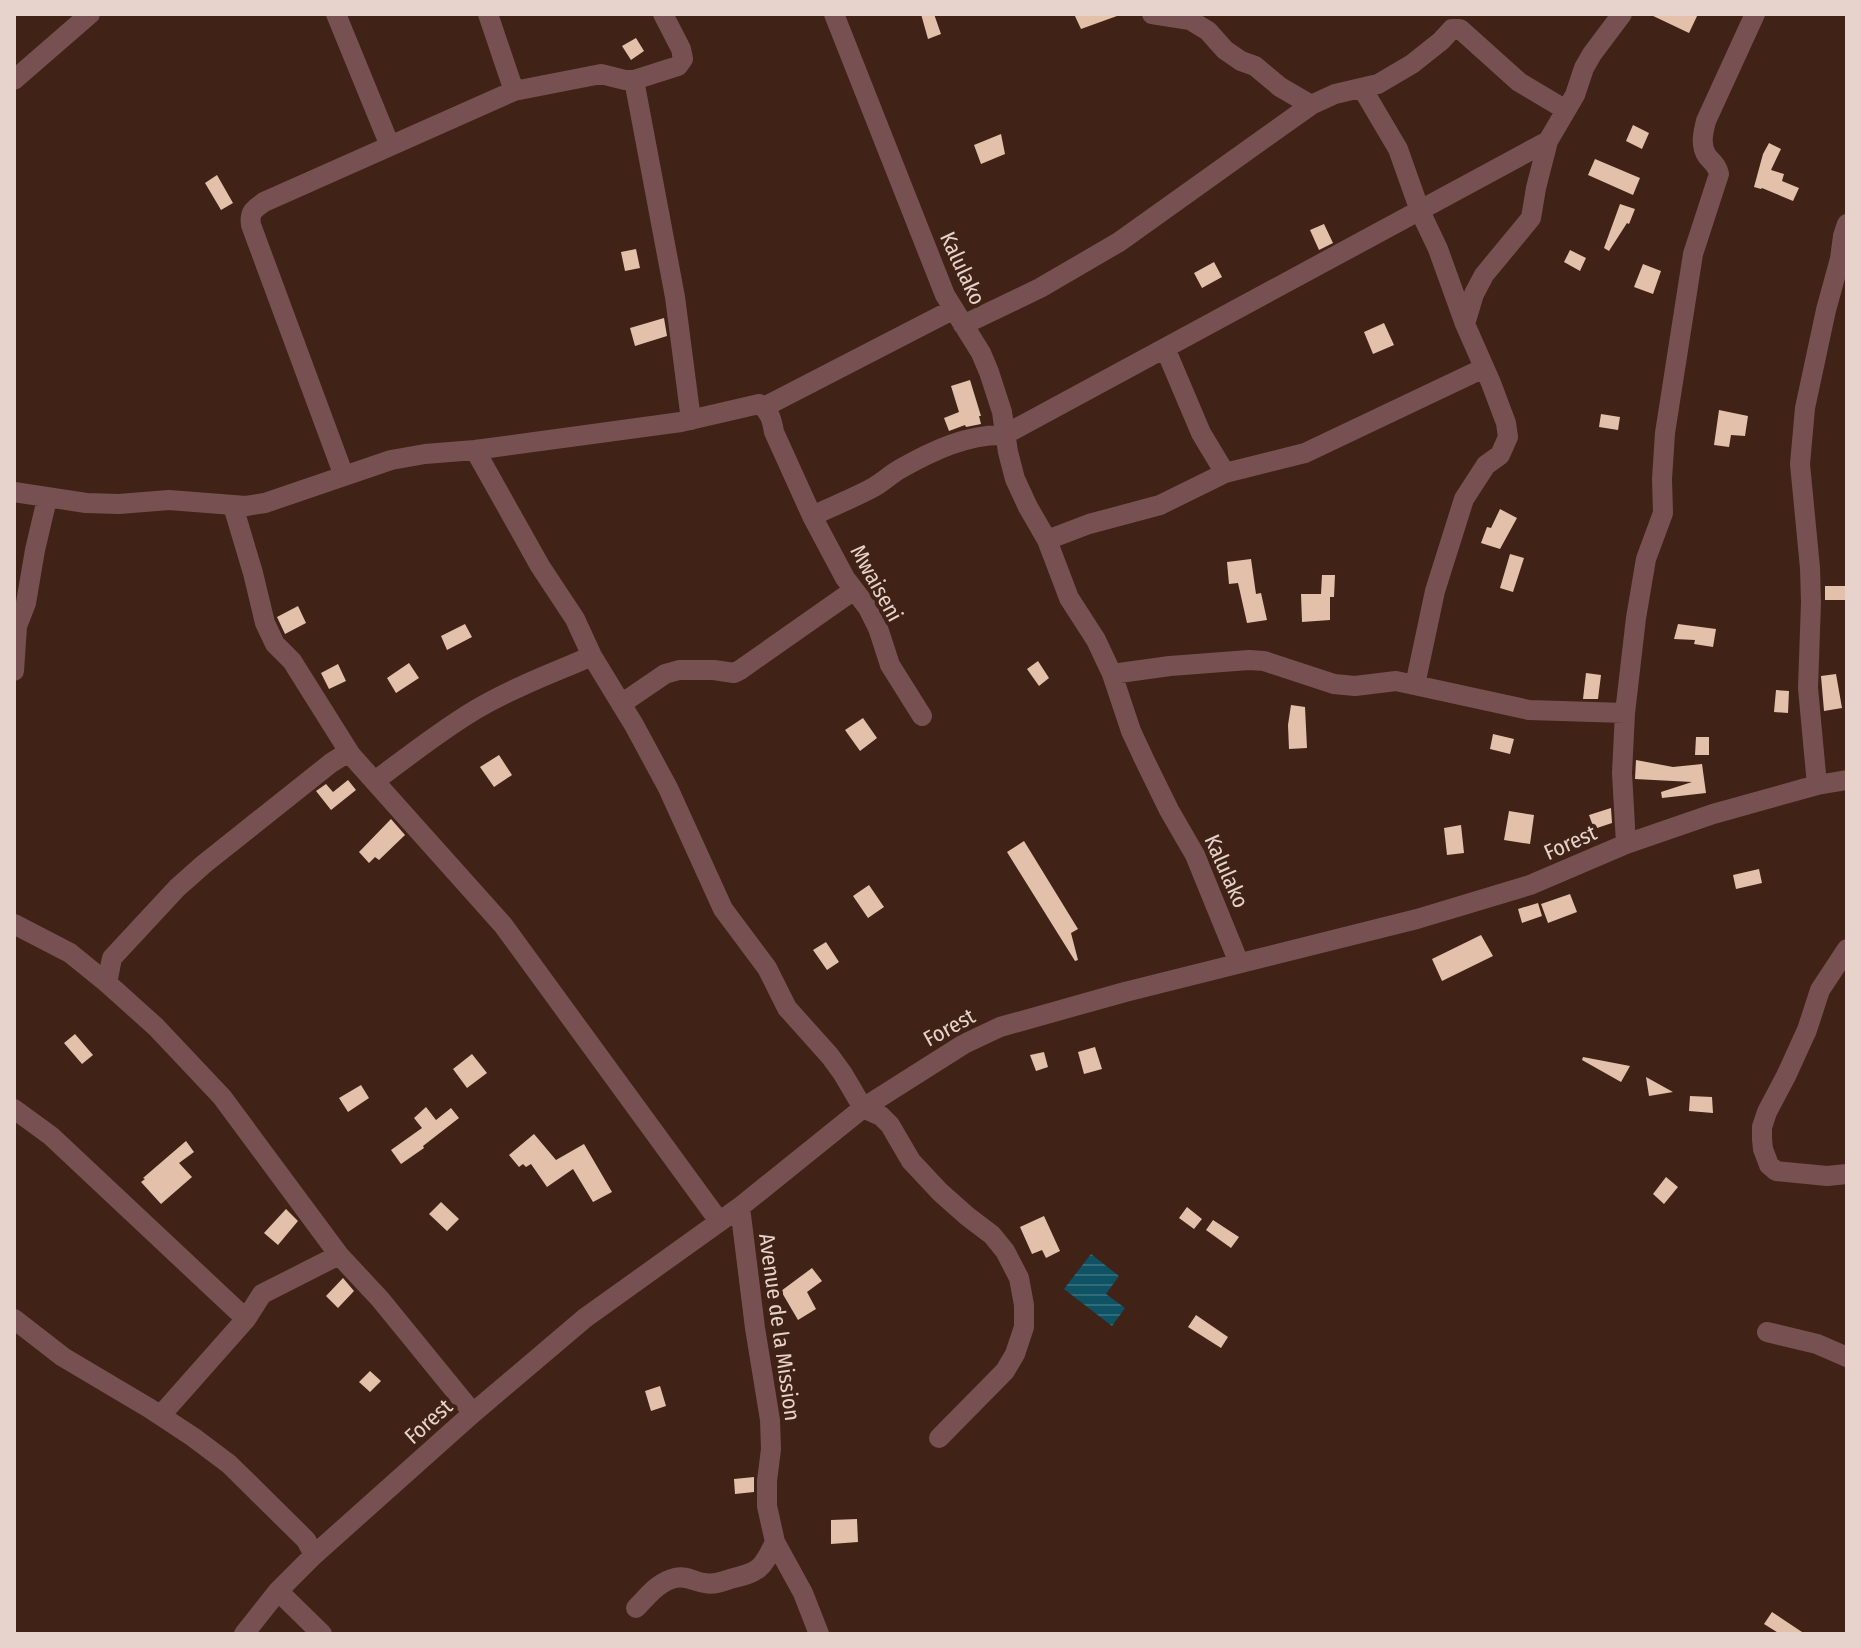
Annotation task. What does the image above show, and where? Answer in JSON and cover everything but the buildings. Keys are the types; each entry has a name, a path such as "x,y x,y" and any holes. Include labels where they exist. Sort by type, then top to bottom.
{"street":[{"path":"14,80 90,14"},
{"path":"336,14 390,146"},
{"path":"488,14 514,91"},
{"path":"344,476 251,225 250,216 254,209 514,91 601,74 634,80 678,66 683,59 681,49 663,14"},
{"path":"1152,14 1190,20 1208,31 1241,61 1255,66 1280,87 1311,105"},
{"path":"1465,324 1474,294 1484,275 1531,218 1548,141 1575,95 1592,54 1622,14"},
{"path":"1626,844 1622,773 1625,713 1646,559 1663,513 1665,433 1693,254 1719,174 1703,147 1706,121 1755,14"},
{"name":"Kalulako","path":"835,15 945,295 981,353 989,372 1002,412 1004,435 1015,479 1047,540 1069,598 1096,640 1112,674 1136,741 1169,810 1195,855 1239,963"},
{"path":"14,492 86,503 185,500 246,506 265,503 399,459 425,454 691,420 753,404 764,407 958,317 1040,288 1119,242 1311,105 1335,94 1378,84 1412,64 1452,29 1460,29 1519,82 1566,110"},
{"path":"634,80 675,297 691,420"},
{"path":"1362,88 1398,149 1506,423 1508,437 1500,455 1486,465 1464,499 1435,591 1415,685"},
{"path":"812,516 954,443 989,434 1004,435 1548,141"},
{"path":"1817,785 1808,688 1810,568 1800,464 1805,408 1847,224"},
{"path":"1165,348 1201,433 1225,473"},
{"path":"1047,540 1089,524 1160,505 1225,473 1305,453 1484,368"},
{"name":"Mwaiseni","path":"764,407 812,516 845,578 868,608 890,665 922,716"},
{"path":"475,450 540,566 575,619 592,656 668,788 723,909 767,968 787,1008 830,1056 863,1108 881,1116 890,1125 911,1161 940,1192 992,1235 1005,1251 1019,1278 1024,1327 1015,1354 1005,1371 939,1438"},
{"path":"14,671 17,626 26,603 47,499"},
{"path":"233,506 265,623 275,644 292,661 351,755 503,925 719,1221"},
{"path":"621,704 665,674 679,670 734,673 854,590"},
{"path":"375,781 474,710 592,656"},
{"path":"1112,674 1170,666 1264,661 1345,686 1388,681 1529,710 1625,713"},
{"path":"107,983 112,958 177,888 331,763 342,756 351,755"},
{"name":"Forest","path":"244,1634 278,1591 314,1555 585,1318 740,1207 863,1108 964,1044 1000,1027 1125,992 1417,919 1516,889 1626,844 1713,814 1817,785 1847,780"},
{"path":"14,924 60,947 107,983 156,1027 214,1088 339,1255 380,1299 473,1413"},
{"path":"1847,949 1820,990 1807,1030 1767,1112 1762,1139 1769,1165 1776,1171 1827,1176 1847,1174"},
{"path":"76,959 112,958"},
{"path":"14,1109 51,1136 246,1319"},
{"name":"Avenue de la Mission","path":"740,1207 770,1420 767,1506 775,1542 803,1593 819,1634"},
{"path":"161,1415 246,1319 262,1294 339,1255"},
{"path":"14,1319 78,1367 161,1415 229,1464 306,1540 314,1555"},
{"path":"1767,1332 1817,1344 1847,1357"},
{"path":"636,1608 660,1583 674,1578 685,1576 699,1583 711,1584 753,1573 763,1565 775,1542"},
{"path":"278,1591 322,1634"}],"water":[{"path":"1091,1254 1119,1276 1106,1294 1125,1308 1112,1326 1064,1289"}]}
